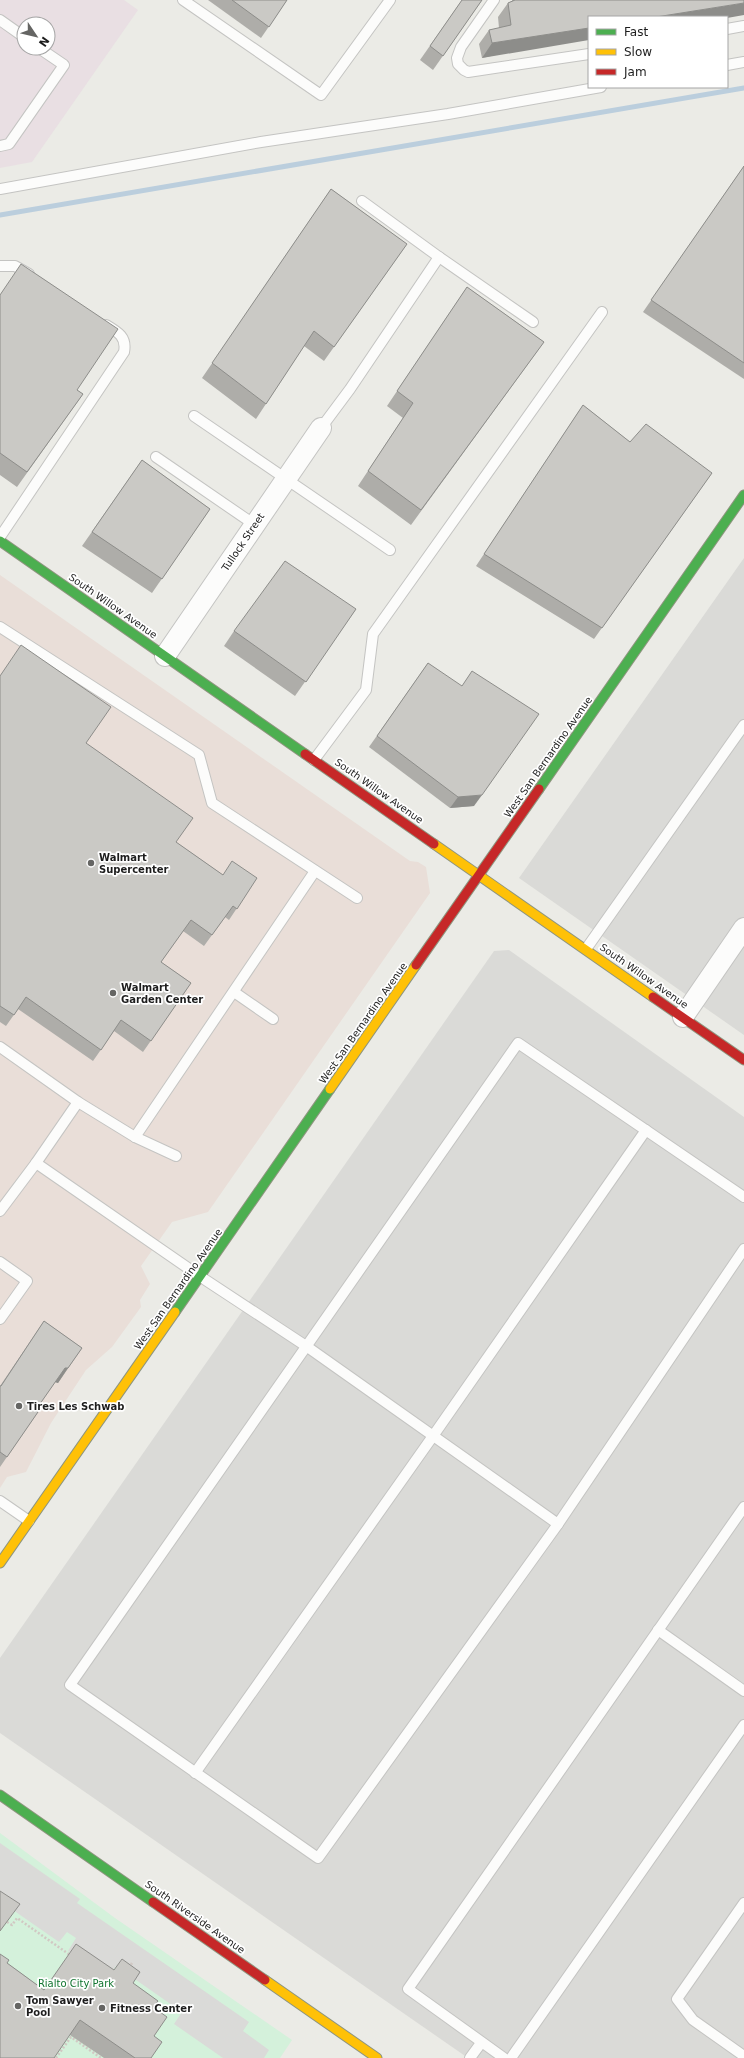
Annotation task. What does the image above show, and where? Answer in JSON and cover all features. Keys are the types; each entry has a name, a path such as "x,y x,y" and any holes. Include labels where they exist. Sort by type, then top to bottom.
{"main road":[{"name":"West San Bernardino Avenue","path":"0,1563 744,495"},
{"name":"South Willow Avenue","path":"0,541 744,1060"},
{"name":"South Riverside Avenue","path":"0,1795 378,2058"}],"street":[{"name":"Tullock Street","path":"165,656 320,428"},
{"path":"683,1017 744,928"}],"lane":[{"path":"183,0 321,95 390,0"},
{"path":"494,0 458,53 458,64 464,70 468,72 588,54"},
{"path":"0,20 16,31"},
{"path":"728,29 744,26"},
{"path":"0,146 9,144 64,65 51,56"},
{"path":"728,65 744,62"},
{"path":"0,189 261,142 448,114 595,88"},
{"path":"362,201 439,257 533,322"},
{"path":"320,428 350,389 439,257"},
{"path":"0,266 8,265 19,268 38,280"},
{"path":"314,760 366,690 373,634 602,312"},
{"path":"0,537 124,352 125,344 121,335 96,318"},
{"path":"194,416 390,550"},
{"path":"156,457 255,525"},
{"path":"0,627 199,755 212,803 357,898"},
{"path":"586,949 744,725"},
{"path":"135,1137 315,871"},
{"path":"234,992 272,1018"},
{"path":"744,1198 518,1043 70,1685 318,1858 558,1524 744,1250"},
{"path":"0,1047 78,1102 135,1137 176,1156"},
{"path":"0,1211 36,1163 78,1102"},
{"path":"195,1773 434,1436 646,1130"},
{"path":"36,1163 306,1346 558,1524"},
{"path":"0,1262 27,1281 0,1318"},
{"path":"0,1500 29,1521"},
{"path":"504,2058 408,1989 744,1507"},
{"path":"658,1630 744,1691"},
{"path":"511,2058 744,1725"},
{"path":"738,2055 693,2020 677,1999 744,1903"},
{"path":"470,2058 481,2042"}],"path":[{"path":"7,1922 12,1925 17,1918 71,1956"},
{"path":"125,1973 132,1963"},
{"path":"56,2058 71,2037 101,2058"}],"shaded area":[{"path":"0,0 124,0 138,10 32,162 0,168"},
{"path":"744,558 744,1035 519,878"},
{"path":"0,575 410,861 418,862 426,867 430,893 208,1212 172,1222 141,1266 150,1284 140,1300 141,1307 112,1347 86,1370 51,1423 26,1472 7,1477 0,1488"},
{"path":"509,950 744,1117 744,2058 468,2058 0,1733 0,1658 494,951"},
{"path":"0,1843 80,1899 77,1903 249,2022 243,2031 269,2050 264,2058 223,2058 174,2024 182,2012 116,1966 107,1978 68,1951 76,1938 67,1932 59,1942 0,1901"}],"green space":[{"name":"Rialto City Park","path":"0,1833 115,1918 292,2040 280,2058 0,2058"}],"building":[{"path":"232,0 287,0 269,27"},
{"path":"462,0 482,0 443,56 430,46"},
{"path":"515,0 744,0 744,3 662,16 588,16 588,28 492,43 489,30 511,25 508,3"},
{"path":"744,166 744,363 651,300"},
{"path":"331,189 407,244 334,347 314,331 266,404 212,363"},
{"path":"21,264 118,329 77,390 83,394 27,472 0,453 0,295"},
{"path":"467,287 544,342 421,510 368,471 413,403 397,391"},
{"path":"583,405 630,442 646,424 712,473 602,628 484,554"},
{"path":"142,460 210,509 162,579 92,532"},
{"path":"285,561 356,609 306,682 234,631"},
{"name":"Walmart Supercenter","path":"21,645 111,707 86,743 193,818 176,842 223,875 232,861 257,878 237,909 233,906 212,935 191,920 161,962 191,983 151,1041 121,1020 101,1050 26,997 14,1015 0,1006 0,676"},
{"path":"428,663 462,686 472,671 539,714 482,795 458,797 377,736"},
{"name":"Tires Les Schwab","path":"44,1321 82,1348 68,1368 65,1368 35,1411 38,1412 7,1457 0,1452 0,1386"},
{"path":"0,1891 20,1904 0,1931"},
{"path":"76,1944 114,1970 122,1959 140,1972 133,1983 158,2001 153,2007 167,2017 154,2036 162,2042 151,2058 135,2058 80,2020 54,2058 0,2058 0,1954 9,1960 7,1963 44,1990"}],"waterway":[{"path":"0,215 744,88"}],"traffic: fast":[{"path":"539,789 744,495"},
{"path":"0,541 305,754"},
{"path":"175,1312 330,1089"},
{"path":"0,1795 153,1902"}],"traffic: slow":[{"path":"434,844 653,997"},
{"path":"330,1089 416,965"},
{"path":"0,1563 175,1312"},
{"path":"265,1980 377,2058"}],"traffic: jam":[{"path":"305,754 434,844"},
{"path":"416,965 539,789"},
{"path":"653,997 744,1060"},
{"path":"153,1902 265,1980"}],"place":[{"name":"Walmart Supercenter","path":"91,863"},
{"name":"Walmart Garden Center","path":"113,993"},
{"name":"Tires Les Schwab","path":"19,1406"},
{"name":"Tom Sawyer Pool","path":"18,2006"},
{"name":"Fitness Center","path":"102,2008"}]}
